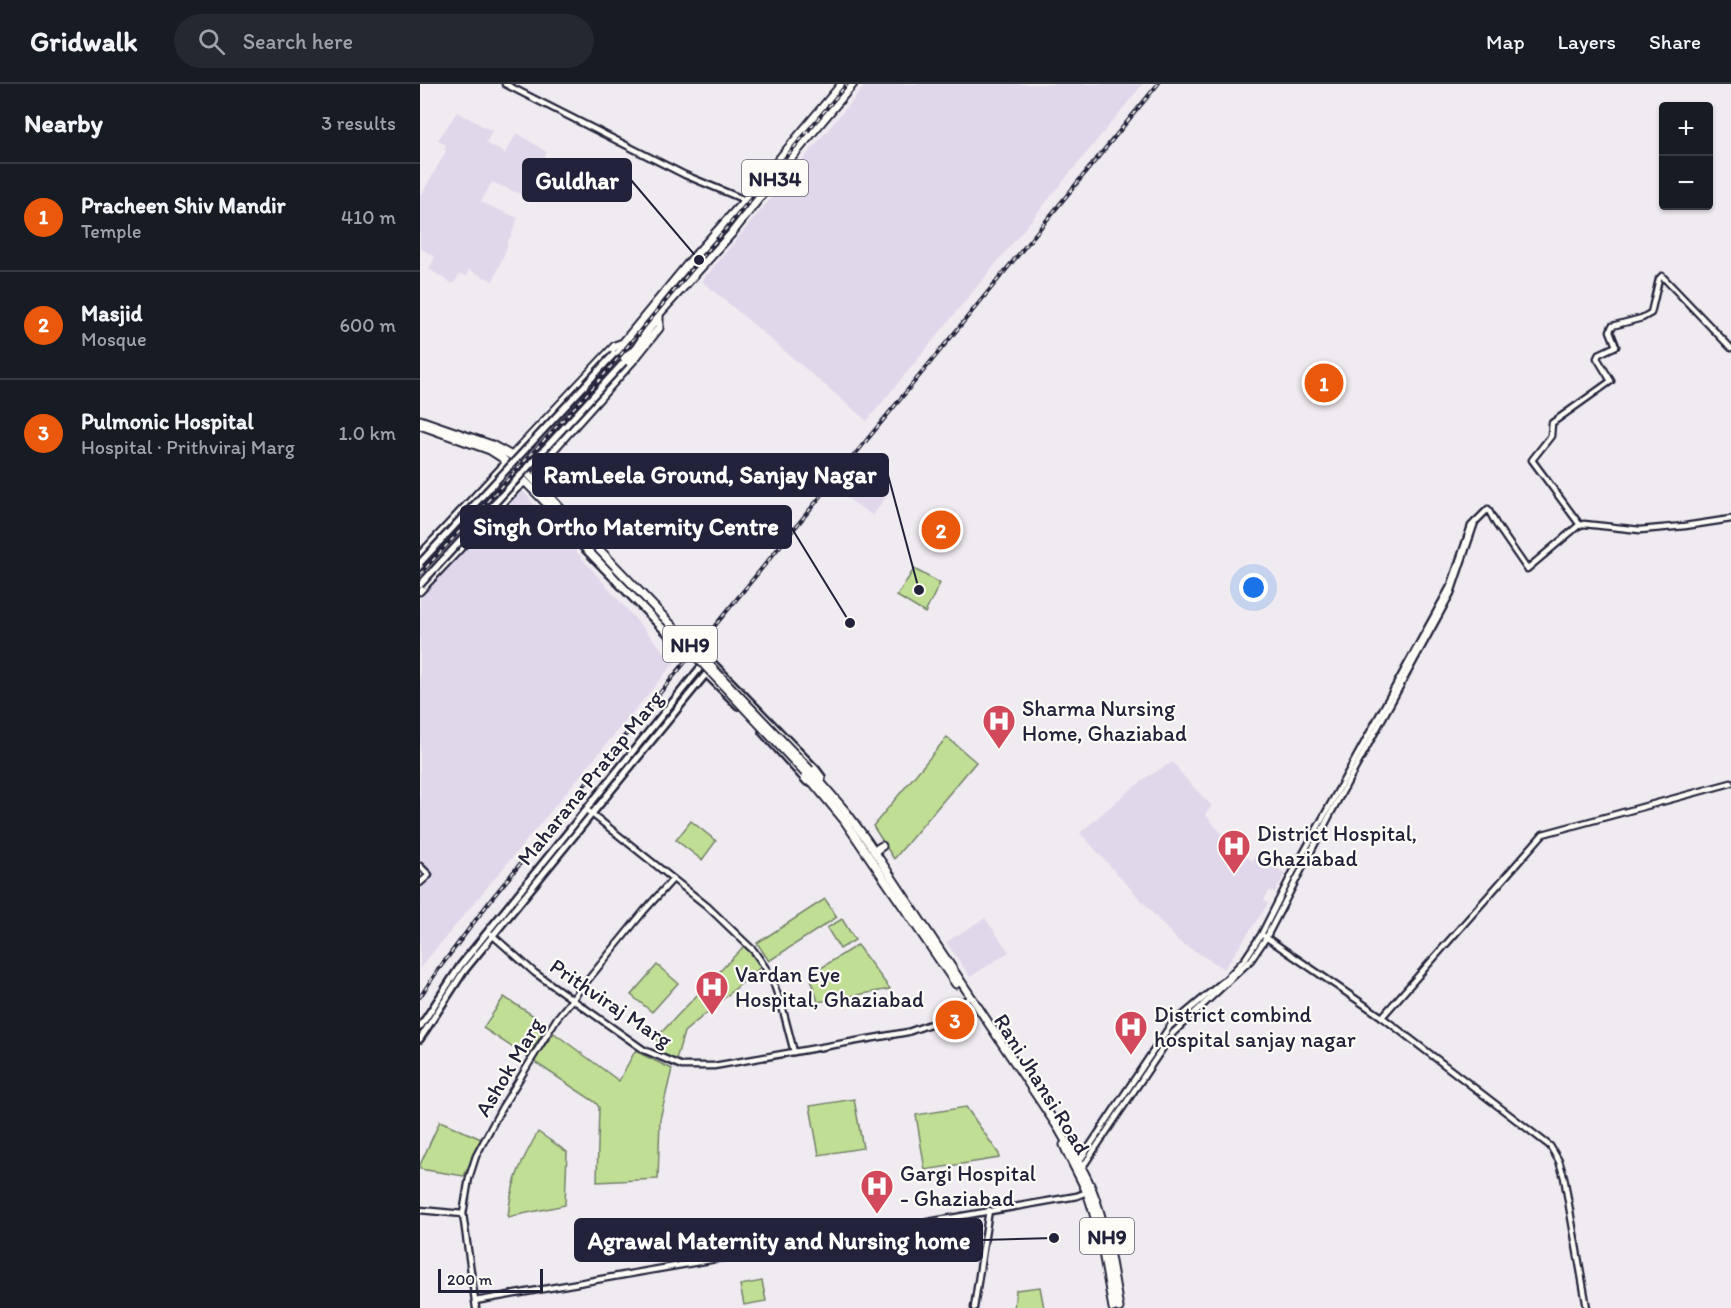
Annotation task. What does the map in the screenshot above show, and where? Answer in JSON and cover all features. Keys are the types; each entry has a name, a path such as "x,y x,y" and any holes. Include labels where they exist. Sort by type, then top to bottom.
{"highway":[{"name":"NH34","path":"623,343 842,84"},
{"name":"NH34","path":"637,347 660,314 731,234 853,84"},
{"path":"539,487 538,471 545,459 659,328 660,314 652,309"},
{"path":"512,459 520,446 613,348 623,343"},
{"path":"635,358 637,347"},
{"name":"NH9","path":"420,420 492,445 512,459 817,783"},
{"name":"NH9","path":"420,425 512,459"},
{"path":"520,446 527,451"},
{"name":"NH9","path":"512,459 512,468 558,510"},
{"name":"Rani Jhansi Road","path":"817,783 847,813 874,851 885,874"},
{"name":"Rani Jhansi Road","path":"817,783 892,884 1080,1165 1092,1189 1107,1235 1119,1308"},
{"path":"874,851 882,846"},
{"name":"Rani Jhansi Road","path":"1054,1126 1087,1192 1101,1236 1113,1308"}],"main road":[{"name":"NH34","path":"420,562 623,343"},
{"name":"NH34","path":"420,585 637,347"},
{"path":"708,658 816,770 822,777 817,783 807,782 748,716 706,674 699,667 708,658"},
{"name":"Maharana Pratap Marg","path":"589,812 699,667"},
{"name":"Maharana Pratap Marg","path":"420,1028 460,966 706,674"},
{"name":"Maharana Pratap Marg","path":"420,1039 490,933"}],"street":[{"path":"505,84 685,175 745,200"},
{"path":"1580,525 1532,460 1551,436 1552,423 1611,381 1597,358 1599,354 1616,346 1610,331 1612,326 1642,318 1651,313 1659,279 1662,276 1731,348"},
{"path":"420,554 512,459 527,451 600,373 623,343"},
{"path":"538,471 532,461 534,456 628,353 637,347"},
{"path":"420,592 526,482"},
{"path":"420,576 503,487 508,485 517,489"},
{"path":"1080,1165 1173,1033 1251,960 1292,874 1451,585 1468,533 1488,509 1527,568 1584,524 1640,530 1731,519"},
{"path":"558,510 571,516 678,628 677,633 670,637 558,522 558,510"},
{"path":"1382,1017 1543,834 1731,783"},
{"path":"589,812 707,906 754,951 771,976 794,1052"},
{"path":"420,866 429,875 420,883"},
{"name":"Ashok Marg","path":"476,1308 463,1214 469,1178 476,1156 529,1061 571,999 673,879"},
{"name":"Prithviraj Marg","path":"490,933 536,973 644,1050 682,1066 714,1066 916,1030 933,1023 968,998"},
{"path":"1263,936 1382,1017 1509,1113 1542,1139 1556,1154 1564,1177 1572,1216 1587,1308"},
{"path":"475,1301 1077,1196 1087,1192"},
{"path":"420,1210 463,1214"},
{"path":"974,1308 989,1210"}],"shaded area":[{"path":"866,84 1143,84 867,421 702,281"},
{"path":"457,112 492,131 486,143 505,153 517,133 547,152 527,197 492,182 481,202 518,218 493,281 469,270 467,276 460,274 453,284 429,269 435,257 420,248 420,194 446,151 444,149 446,145 438,140"},
{"path":"863,467 892,487 873,516 841,494"},
{"path":"523,491 674,663 420,968 420,597"},
{"path":"1173,762 1212,806 1205,814 1231,845 1252,861 1257,854 1285,874 1275,892 1269,891 1264,900 1268,904 1224,969 1178,941 1080,833 1127,792"},
{"path":"985,918 1009,952 970,977 946,942"}],"green space":[{"path":"914,569 940,583 925,613 897,596"},
{"path":"947,737 976,762 894,859 873,826"},
{"path":"691,821 716,841 702,860 676,840"},
{"path":"825,899 837,917 769,961 757,943"},
{"path":"842,919 855,940 840,949 827,928"},
{"path":"857,945 890,989 818,1002 810,975"},
{"path":"744,946 762,966 684,1032 676,1060 655,1050 659,1044 656,1038"},
{"path":"657,965 678,983 652,1012 631,995"},
{"path":"504,997 548,1025 527,1057 483,1028"},
{"path":"554,1033 619,1081 635,1051 672,1069 660,1119 658,1179 597,1182 599,1107 595,1102 533,1061"},
{"path":"854,1099 863,1148 819,1155 810,1106"},
{"path":"966,1107 999,1154 999,1158 925,1170 916,1115"},
{"path":"440,1121 481,1139 464,1176 420,1169"},
{"path":"538,1132 567,1152 565,1205 508,1217 518,1173"},
{"path":"762,1281 766,1301 744,1305 740,1285"},
{"path":"1040,1287 1044,1308 1014,1308 1016,1290"}],"railway":[{"path":"420,574 597,383 847,84"},
{"path":"420,997 493,897 1158,84"}],"place":[{"name":"Guldhar","path":"699,260"},
{"name":"Pracheen Shiv Mandir","path":"1324,383"},
{"name":"Masjid","path":"941,530"},
{"name":"RamLeela Ground, Sanjay Nagar","path":"919,590"},
{"name":"Singh Ortho Maternity Centre","path":"850,623"},
{"name":"Sharma Nursing Home, Ghaziabad","path":"999,750"},
{"name":"District Hospital, Ghaziabad","path":"1234,875"},
{"name":"Vardan Eye Hospital, Ghaziabad","path":"712,1016"},
{"name":"Pulmonic Hospital","path":"955,1020"},
{"name":"District combind hospital sanjay nagar","path":"1131,1056"},
{"name":"Gargi Hospital - Ghaziabad","path":"877,1215"},
{"name":"Agrawal Maternity and Nursing home","path":"1054,1238"}]}
